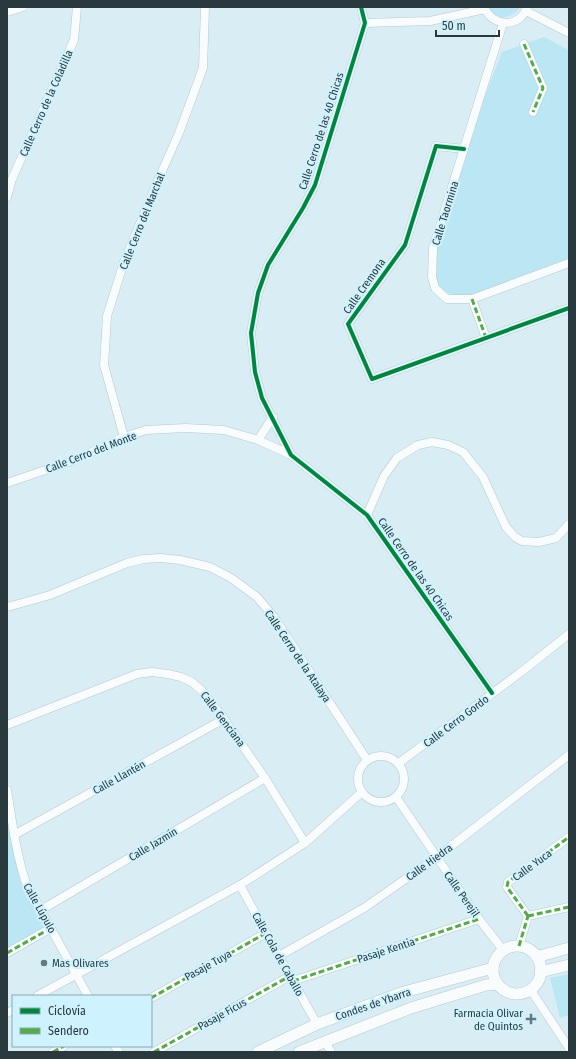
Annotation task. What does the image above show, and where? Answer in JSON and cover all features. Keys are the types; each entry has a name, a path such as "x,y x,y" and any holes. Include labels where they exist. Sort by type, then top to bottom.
{"main road":[{"path":"514,946 520,946 536,955 540,966 540,972 538,980 534,986 528,991 515,994 502,989 495,979 493,968 494,961 503,950 514,946"},
{"path":"536,955 540,956 569,948"},
{"path":"540,972 569,965"},
{"name":"Condes de Ybarra","path":"258,1052 317,1024 404,992 493,968"},
{"name":"Condes de Ybarra","path":"299,1052 411,1008 486,985 498,984"}],"street":[{"path":"7,12 23,7"},
{"name":"Calle Cerro de la Coladilla","path":"7,197 12,179 74,40 77,7"},
{"name":"Calle Cerro del Marchal","path":"124,437 104,365 107,316 124,262 179,133 203,68 205,7"},
{"path":"361,7 365,23 430,22 485,8 492,18 503,23 510,23 522,16 527,9 569,33"},
{"name":"Calle Cerro de las 40 Chicas","path":"365,23 315,185 303,208 268,265 258,294 251,333 255,372 262,398 291,455 367,515 492,693"},
{"name":"Calle Taormina","path":"503,23 433,248 432,277 434,288 447,299 472,299 569,263"},
{"path":"524,44 543,88 533,112"},
{"name":"Calle Cremona","path":"464,150 436,146 405,244 348,324 372,379 569,308"},
{"path":"472,299 486,338"},
{"path":"258,440 273,417"},
{"name":"Calle Cerro del Monte","path":"7,483 72,460 124,437 146,430 185,428 224,430 258,440 291,455"},
{"path":"367,515 384,476 398,458 418,446 432,442 448,445 463,452 483,477 506,527 515,537 522,541 539,542 556,538 569,524"},
{"name":"Calle Cerro de la Atalaya","path":"7,606 50,595 127,563 143,559 161,558 180,560 210,567 231,578 257,597 274,617 367,760"},
{"name":"Calle Cerro Gordo","path":"399,763 525,669 569,634"},
{"name":"Calle Genciana","path":"7,725 137,674 152,672 181,677 192,682 202,691 224,718 265,778 305,843"},
{"name":"Calle Llantén","path":"14,835 224,718"},
{"path":"380,755 387,756 399,763 405,777 401,792 389,801 374,801 367,798 362,792 357,779 362,765 373,756 380,755"},
{"name":"Calle Hiedra","path":"280,956 364,908 437,857 569,755"},
{"name":"Calle Jazmín","path":"42,910 265,778"},
{"name":"Calle Lúpulo","path":"7,790 14,835 26,883 87,995"},
{"path":"39,995 240,885 305,843 362,792"},
{"name":"Calle Perejil","path":"396,797 479,919 503,950"},
{"name":"Calle Yuca","path":"528,916 507,887 508,882 569,837"},
{"name":"Calle Cola de Caballo","path":"240,885 317,1024"},
{"path":"520,946 528,916 569,907"},
{"name":"Pasaje Kentia","path":"291,978 479,919"},
{"path":"7,953 52,928"},
{"name":"Pasaje Tuya","path":"152,997 266,933"},
{"name":"Pasaje Ficus","path":"154,1052 291,978"},
{"path":"528,991 532,992 569,1048"},
{"path":"325,1041 331,1052"},
{"path":"53,1052 62,1047"}],"shaded area":[{"path":"489,7 520,7 509,16 500,17 492,12"},
{"path":"544,37 569,50 569,263 472,299 454,295 435,288 433,248 464,149 502,52"},
{"path":"7,822 21,884 46,927 7,949"},
{"path":"569,974 569,1015 560,1018 550,978"}],"marked path":[{"path":"524,44 543,88 533,112"},
{"path":"472,299 486,338"},
{"path":"528,916 507,887 508,882 569,837"},
{"path":"528,916 569,907"},
{"path":"519,946 528,916"},
{"path":"293,981 479,919"},
{"path":"7,953 51,928"},
{"path":"152,997 266,933"},
{"path":"154,1052 290,976"},
{"path":"53,1052 62,1047"}],"cycle path":[{"path":"361,7 365,23 315,185 303,208 268,265 258,293 251,333 255,372 262,398 291,455 367,515 492,693"},
{"path":"464,149 436,146 405,245 348,324 372,379 569,308"}],"place":[{"name":"Mas Olivares","path":"44,963"},
{"name":"Farmacia Olivar de Quintos","path":"531,1019"}]}
